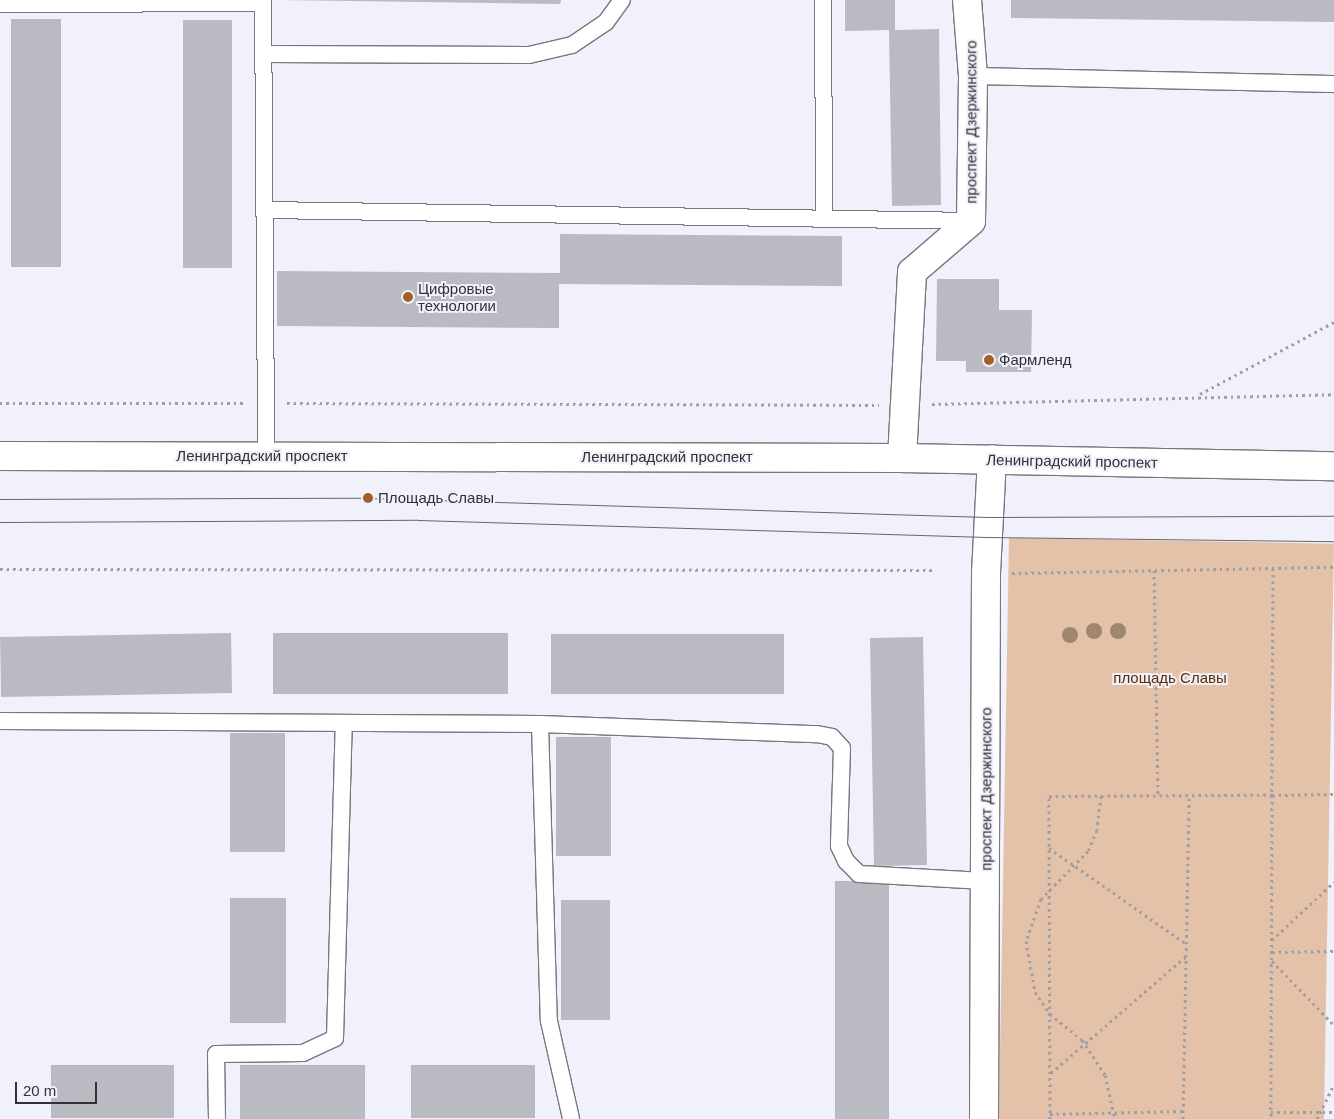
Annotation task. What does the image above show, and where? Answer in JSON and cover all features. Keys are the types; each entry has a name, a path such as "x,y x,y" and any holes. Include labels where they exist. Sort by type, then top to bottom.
{"main road":[{"name":"проспект Дзержинского","path":"902,458 912,272 971,221 973,76 967,0"},
{"name":"Ленинградский проспект","path":"0,456 902,458 1334,466"},
{"name":"проспект Дзержинского","path":"984,1119 987,564 992,459"}],"lane":[{"path":"265,54 529,55 572,45 606,22 622,0"},
{"path":"823,0 824,219"},
{"path":"0,4 263,1 265,54 266,456"},
{"path":"973,76 1334,84"},
{"path":"265,210 971,221"},
{"path":"0,721 540,724 832,737 842,748 839,846 846,861 859,874 985,881"},
{"path":"217,1119 216,1054 303,1053 335,1038 344,724"},
{"path":"540,724 549,1021 571,1119"}],"path":[{"path":"1200,394 1334,322"},
{"path":"0,403 906,405 1200,394 1334,394"},
{"path":"1009,573 1334,566"},
{"path":"1271,1119 1273,568"},
{"path":"0,569 936,570"},
{"path":"1154,570 1158,796"},
{"path":"1050,1119 1049,796 1334,794"},
{"path":"1182,1119 1189,795"},
{"path":"1101,796 1097,830 1074,867 1048,890 1031,920 1026,941 1028,974 1050,1014 1084,1044 1105,1075 1115,1119"},
{"path":"1048,848 1186,943"},
{"path":"1272,941 1334,882"},
{"path":"1272,952 1334,951"},
{"path":"1050,1073 1186,956"},
{"path":"1272,961 1334,1025"},
{"path":"1318,1119 1334,1084"},
{"path":"1050,1114 1183,1111"},
{"path":"1271,1112 1334,1112"}],"green space":[{"name":"площадь Славы","path":"1009,538 1334,544 1324,1119 999,1119"}],"building":[{"path":"279,0 561,0 560,4"},
{"path":"845,0 895,0 895,30 939,29 941,205 892,206 889,30 845,31"},
{"path":"1011,0 1334,0 1334,22 1011,18"},
{"path":"11,19 61,19 61,267 11,267"},
{"path":"183,20 232,20 232,268 183,268"},
{"path":"560,234 842,236 842,286 559,284 559,328 277,326 277,271 560,273"},
{"path":"937,279 999,279 999,310 1032,310 1031,372 966,372 966,361 936,361"},
{"path":"231,633 232,693 1,697 0,637"},
{"path":"273,633 508,633 508,694 273,694"},
{"path":"551,634 784,634 784,694 551,694"},
{"path":"923,637 927,865 874,866 870,638"},
{"path":"230,733 285,733 285,852 230,852"},
{"path":"556,737 611,737 611,856 556,856"},
{"path":"835,881 889,881 889,1119 835,1119"},
{"path":"230,898 286,898 286,1023 230,1023"},
{"path":"561,900 610,900 610,1020 561,1020"},
{"path":"51,1065 174,1065 174,1118 51,1118"},
{"path":"240,1065 365,1065 365,1119 240,1119"},
{"path":"411,1065 535,1065 535,1118 411,1118"}],"tram line":[{"path":"0,499 368,498 988,517 1334,516"},
{"path":"0,522 418,520 987,537 1334,541"}],"place":[{"name":"Цифровые технологии","path":"408,297"},
{"name":"Фармленд","path":"989,360"},
{"name":"Площадь Славы","path":"368,498"}]}
